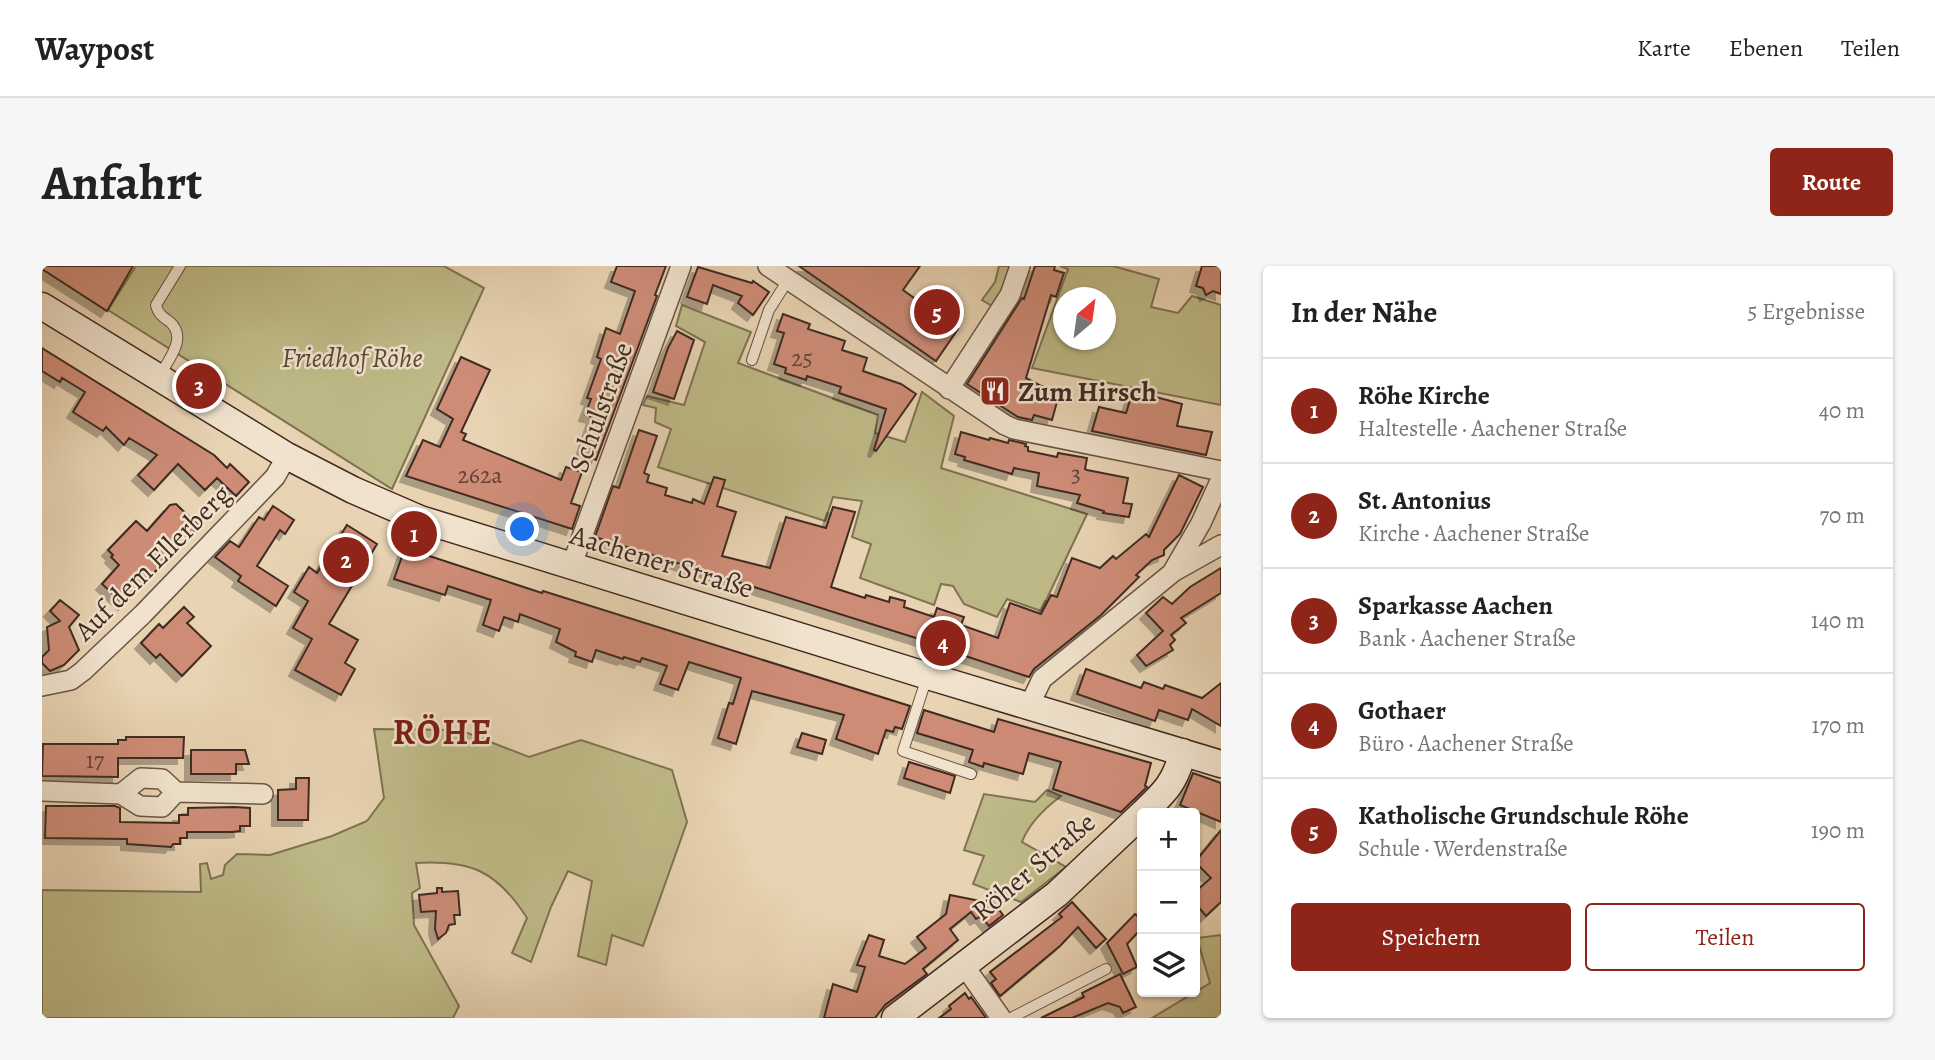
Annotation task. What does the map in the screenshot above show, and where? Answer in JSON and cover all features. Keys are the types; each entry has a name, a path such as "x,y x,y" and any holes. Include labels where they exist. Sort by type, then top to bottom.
{"main road":[{"name":"Aachener Straße","path":"42,306 287,456 353,491 420,519 1221,764"},
{"name":"Röher Straße","path":"1149,808 1177,775 1183,752"},
{"name":"Röher Straße","path":"895,1018 962,964 1057,894 1137,820"}],"street":[{"name":"Schulstraße","path":"571,567 681,266"},
{"path":"768,266 949,389 1014,429 1221,471"},
{"path":"949,389 1010,295 1020,266"},
{"name":"Auf dem Ellerberg","path":"42,686 71,680 83,671 143,614 275,477 287,456"},
{"path":"1172,573 1201,523 1221,479"},
{"path":"1028,706 1042,679 1172,573 1221,545"},
{"path":"121,794 141,778 162,779 176,792 263,794"},
{"path":"42,791 121,794 141,806 162,807 176,792"},
{"path":"962,964 1001,1018"}],"lane":[{"path":"159,378 178,341 178,333 158,312 156,305 180,266"},
{"path":"752,360 769,310 788,279"},
{"path":"928,676 903,751 971,774"},
{"path":"1011,1018 1106,969"}],"green space":[{"name":"Friedhof Röhe","path":"136,266 444,266 484,288 392,489 108,310"},
{"path":"999,266 1013,266 1005,286 992,306 982,300 995,282"},
{"path":"1060,266 1113,266 1159,279 1151,307 1178,313 1192,296 1221,305 1221,405 1032,368 1053,310 1053,350 1116,350 1116,287 1061,287 1068,269"},
{"path":"682,305 751,332 738,363 878,415 875,433 905,442 922,392 954,416 941,468 1087,514 1041,611 1007,599 997,617 964,604 953,586 941,584 934,605 860,578 871,544 852,537 862,501 833,497 825,521 658,467 671,429 655,422 656,408 643,405 647,396 684,405 705,342 676,326"},
{"path":"374,729 460,730 529,757 581,740 672,770 687,822 643,946 612,935 606,965 578,956 592,881 568,871 551,907 531,962 512,953 527,918 505,889 481,872 467,867 416,863 420,888 412,893 414,925 459,1006 453,1018 42,1018 42,890 201,892 200,864 207,863 211,879 223,875 225,865 237,854 270,855 332,836 367,821 384,798"},
{"path":"1047,790 1061,796 1038,816 1022,842 1066,867 1021,902 973,884 984,856 964,850 984,794 1035,802"},
{"path":"1221,935 1221,1018 1152,1018 1187,997 1200,997 1200,989 1210,983 1200,948 1200,938"}],"building":[{"path":"42,266 133,266 107,311 42,269"},
{"path":"617,266 666,266 596,460 581,454 593,417 585,415 591,399 587,398 601,359 597,357 606,328 620,334 635,291 611,282"},
{"path":"799,266 920,266 903,290 958,329 936,361"},
{"path":"1035,266 1055,266 1054,270 1064,273 1059,287 1053,287 1053,296 1051,295 1026,378 1041,386 1060,391 1052,420 1034,415 1032,420 1018,417 967,384 1022,298 1024,299"},
{"path":"1202,266 1221,266 1221,294 1213,291 1206,295 1203,288 1196,286"},
{"path":"698,267 752,283 753,281 769,292 753,315 738,303 742,296 713,285 707,304 687,297"},
{"path":"783,314 810,324 808,329 845,341 842,350 867,358 863,371 901,384 916,394 876,451 874,450 886,409 839,393 841,387 807,376 806,380 785,373 786,368 774,364 784,333 777,331"},
{"path":"677,331 694,340 674,399 653,392 668,348"},
{"path":"42,348 214,455 227,468 230,464 249,482 236,496 217,478 205,490 178,464 154,490 138,475 157,455 129,438 124,445 106,427 103,431 73,412 85,392 62,378 60,382 42,371"},
{"path":"461,357 490,370 461,432 466,434 463,440 561,480 566,467 582,472 571,503 580,506 572,529 406,476 423,440 440,447 453,419 437,409"},
{"path":"1133,391 1182,404 1177,426 1212,432 1206,455 1092,431 1099,407 1126,413"},
{"path":"639,430 657,436 644,473 649,475 647,482 667,488 665,495 692,503 693,499 704,504 714,477 725,480 717,506 736,512 722,556 770,568 786,517 826,528 833,507 855,512 831,587 865,598 866,595 889,602 890,597 905,601 904,607 934,617 937,608 964,617 961,625 998,638 1010,603 1041,614 1051,595 1057,597 1072,558 1100,568 1113,556 1116,559 1146,534 1149,537 1179,475 1203,487 1180,534 1164,550 1164,555 1152,560 1101,615 1034,669 1029,677 944,649 935,659 935,644 595,537 613,486 619,488"},
{"path":"961,432 989,440 990,438 1008,443 1009,440 1026,444 1028,451 1057,457 1058,453 1087,458 1087,470 1128,478 1123,503 1132,504 1129,517 1103,513 1104,511 1077,503 1080,495 1037,486 1039,473 1014,468 1012,474 964,460 965,457 955,454"},
{"path":"176,504 199,526 124,604 102,584 119,565 108,550 136,521 147,531 170,505"},
{"path":"273,506 294,520 285,534 280,530 257,566 288,586 276,606 238,581 241,576 215,557 230,541 239,547 259,517 264,520"},
{"path":"347,525 377,544 329,624 358,640 345,663 355,669 341,695 295,670 312,639 293,628 308,601 294,592 309,567 317,573"},
{"path":"405,548 910,706 902,729 895,727 893,732 886,730 878,754 836,739 844,715 752,691 736,744 718,738 729,703 733,704 741,678 689,662 678,690 660,684 667,666 642,658 640,662 624,657 623,659 596,650 592,662 575,656 576,652 556,642 560,629 520,614 518,622 504,617 499,631 483,625 491,600 448,586 445,595 394,579"},
{"path":"1221,568 1221,593 1181,618 1186,623 1171,635 1175,640 1170,645 1173,650 1146,666 1137,655 1163,631 1146,613 1163,597 1172,604 1190,587"},
{"path":"60,600 79,615 69,627 79,650 64,665 50,671 42,663 42,657 49,650 47,627 60,621 50,611"},
{"path":"184,607 194,617 187,623 211,646 182,676 160,654 156,658 141,643 159,624 163,628"},
{"path":"1086,669 1141,688 1144,682 1163,689 1165,685 1202,698 1221,683 1221,726 1192,709 1188,720 1159,710 1155,721 1077,694"},
{"path":"924,710 994,732 998,719 1151,763 1145,786 1147,787 1121,812 1053,789 1061,762 1029,753 1023,774 984,763 983,767 969,762 973,750 917,733"},
{"path":"802,733 826,740 822,754 797,747"},
{"path":"126,737 184,737 183,758 118,758 118,777 42,776 43,744 118,744 118,740 126,740"},
{"path":"191,750 245,750 249,764 236,764 236,774 191,774"},
{"path":"909,762 955,776 950,793 904,778"},
{"path":"1193,773 1221,783 1221,822 1200,813 1200,808 1180,805"},
{"path":"296,778 309,778 308,820 278,820 278,790 296,789"},
{"path":"46,806 115,806 120,808 120,822 179,823 179,815 188,815 188,808 250,808 250,826 240,826 240,831 232,832 187,832 187,838 180,838 180,844 173,844 171,847 127,844 127,839 45,838"},
{"path":"1221,830 1221,902 1206,916 1200,909 1200,888 1211,878 1200,867 1200,856"},
{"path":"437,888 442,888 442,892 458,891 460,915 454,915 455,924 449,925 446,933 438,939 435,929 436,911 421,912 419,895 437,893"},
{"path":"950,895 985,902 990,898 1003,915 989,926 981,916 976,919 971,912 950,929 958,940 923,969 927,974 885,1005 875,1018 824,1018 833,984 857,992 865,967 857,965 869,935 884,940 879,956 905,964 926,948 917,937 946,914"},
{"path":"1072,902 1106,939 1096,948 1078,927 1060,946 1000,996 991,983 996,979 990,972 1062,917 1059,914"},
{"path":"1135,914 1137,916 1137,933 1127,944 1137,967 1123,974 1107,943"},
{"path":"1120,974 1136,1007 1123,1013 1120,1007 1108,1003 1072,1018 1041,1018 1084,997 1082,993"},
{"path":"965,993 986,1018 939,1018 951,1009 949,1006"}],"place":[{"name":"Katholische Grundschule Röhe","path":"937,312"},
{"name":"Sparkasse Aachen","path":"199,386"},
{"name":"Zum Hirsch","path":"995,391"},
{"name":"Röhe Kirche","path":"414,534"},
{"name":"St. Antonius","path":"346,560"},
{"name":"Gothaer","path":"943,643"}],"district":[{"name":"RÖHE","path":"443,732"}]}
